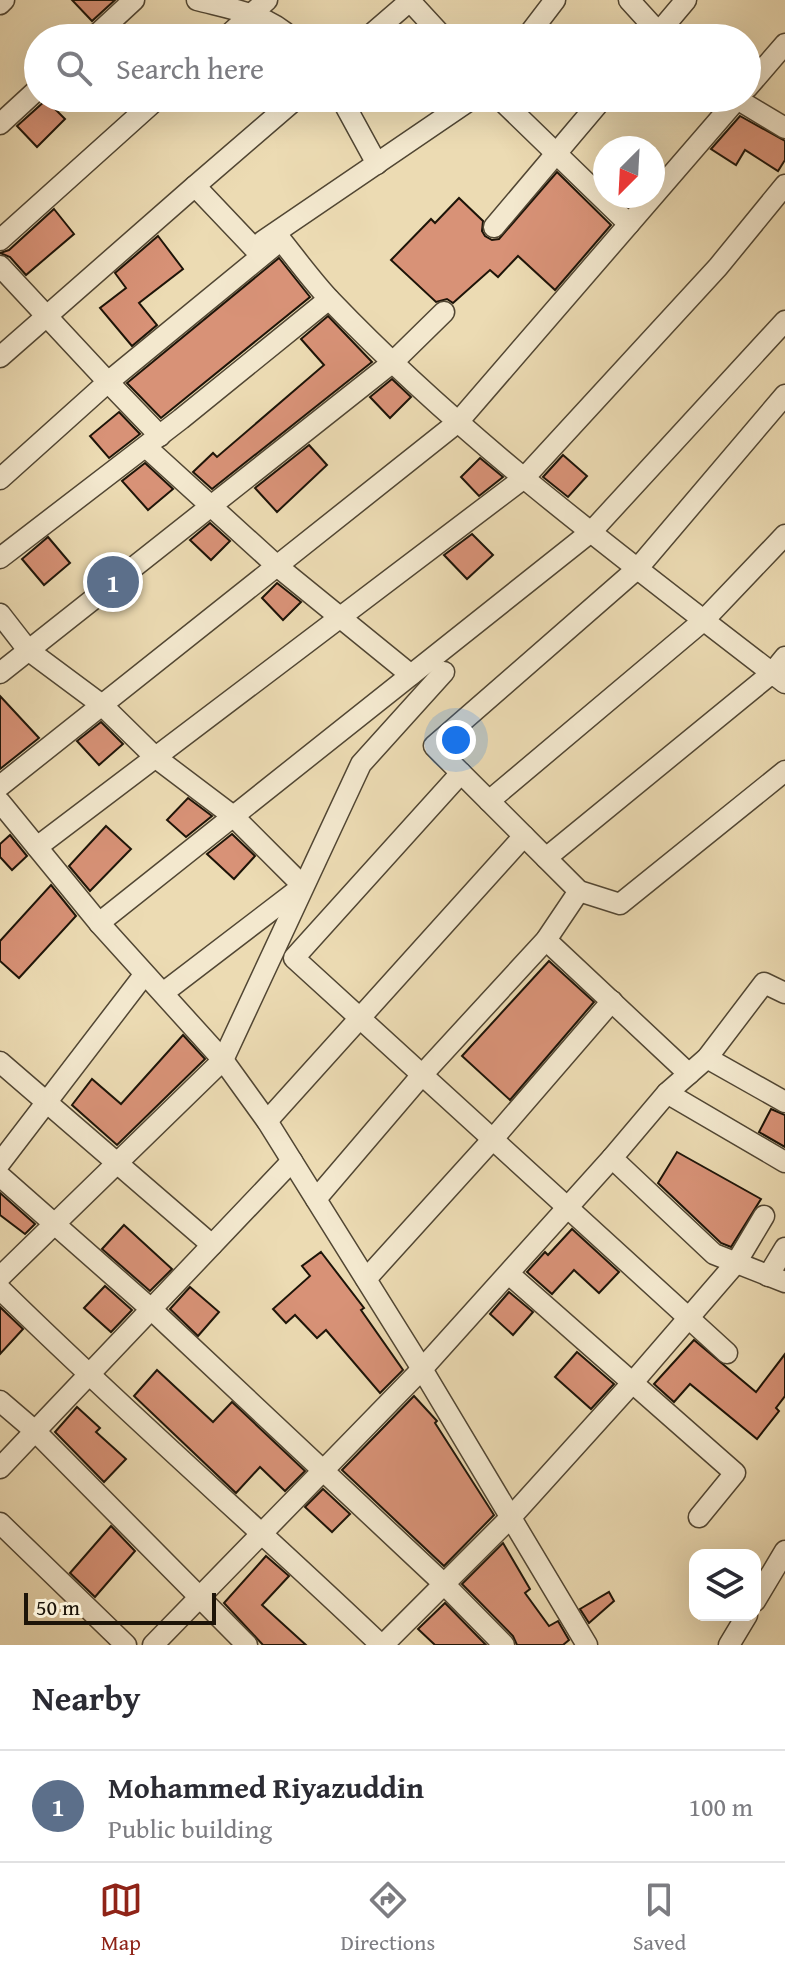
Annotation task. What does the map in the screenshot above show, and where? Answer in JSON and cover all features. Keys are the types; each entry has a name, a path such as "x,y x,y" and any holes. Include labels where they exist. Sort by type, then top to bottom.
{"street":[{"path":"108,24 134,0"},
{"path":"197,0 250,15 269,24"},
{"path":"240,24 267,0"},
{"path":"383,24 410,0 431,24"},
{"path":"537,24 555,0"},
{"path":"629,0 648,24"},
{"path":"665,24 686,0"},
{"path":"761,72 785,44"},
{"path":"0,124 24,102"},
{"path":"0,240 142,112"},
{"path":"0,357 281,112"},
{"path":"349,112 377,164"},
{"path":"253,247 453,112"},
{"path":"514,112 629,224"},
{"path":"494,227 591,112"},
{"path":"0,786 458,422 726,112"},
{"path":"760,112 785,128"},
{"path":"37,847 524,478 718,267 785,185"},
{"path":"195,186 253,247"},
{"path":"253,247 281,240"},
{"path":"281,240 329,299 458,422 704,620 781,671 546,858"},
{"path":"0,479 108,382 281,240"},
{"path":"0,266 108,382 153,441 211,508 411,675"},
{"path":"0,558 153,441 329,299"},
{"path":"0,673 393,362 444,312"},
{"path":"99,923 592,531 781,333"},
{"path":"785,395 638,568 434,746 579,891 620,904 785,771"},
{"path":"489,801 704,620 785,535"},
{"path":"0,614 28,650 102,705 155,757 233,816 303,886"},
{"path":"0,1277 223,1060 361,764 444,672"},
{"path":"461,773 294,958 727,1353"},
{"path":"0,802 99,923 223,1060 267,1121 512,1516 587,1645"},
{"path":"267,1121 524,836"},
{"path":"163,993 303,886"},
{"path":"316,1199 421,1076 546,940 579,891"},
{"path":"546,940 689,1074"},
{"path":"0,1163 144,975"},
{"path":"153,1645 422,1369 667,1093 707,1058 764,983 785,993"},
{"path":"366,1279 612,1001"},
{"path":"707,1058 785,1102"},
{"path":"0,1062 212,1245"},
{"path":"667,1093 785,1162"},
{"path":"612,1158 714,1254 777,1279 785,1248"},
{"path":"0,1468 292,1161"},
{"path":"0,1176 151,1309 444,1584 504,1645"},
{"path":"0,1289 88,1376 382,1645 512,1516 634,1381 736,1263 764,1216"},
{"path":"509,1274 735,1473 699,1517"},
{"path":"0,1401 35,1431 247,1645"},
{"path":"0,1523 126,1645"},
{"path":"761,1591 785,1551"},
{"path":"729,1645 743,1621"}],"building":[{"path":"72,0 115,0 92,21"},
{"path":"33,112 58,112 65,119 37,147 17,126"},
{"path":"740,116 785,141 785,160 778,171 745,150 736,165 711,149"},
{"path":"557,172 611,225 555,290 518,256 498,277 490,270 453,303 447,299 436,302 391,260 431,219 435,223 459,198 483,221 485,236 492,240 499,239"},
{"path":"54,209 74,234 26,275 10,257 0,253 9,250"},
{"path":"158,236 183,269 139,303 157,325 132,346 100,308 126,288 115,273"},
{"path":"279,258 310,297 161,418 127,383"},
{"path":"328,316 372,362 212,489 193,472 213,453 217,457 324,365 301,339"},
{"path":"392,379 411,397 390,418 370,397"},
{"path":"119,412 140,434 109,458 90,436"},
{"path":"309,445 327,465 277,512 255,488"},
{"path":"563,455 587,476 568,497 543,477"},
{"path":"480,458 503,477 479,496 461,477"},
{"path":"145,463 173,489 148,510 122,481"},
{"path":"210,523 230,541 211,560 190,540"},
{"path":"472,534 493,555 467,579 444,555"},
{"path":"48,537 70,563 44,585 22,559"},
{"path":"277,583 301,602 283,620 262,598"},
{"path":"0,696 39,738 0,769"},
{"path":"101,722 123,744 99,765 77,741"},
{"path":"188,798 212,816 186,837 167,820"},
{"path":"106,826 131,849 90,891 69,866"},
{"path":"232,834 255,856 234,879 207,854"},
{"path":"10,835 27,856 12,870 0,857 0,844"},
{"path":"51,885 76,916 19,978 0,961 0,941"},
{"path":"549,961 594,1002 510,1100 462,1056"},
{"path":"183,1035 205,1059 117,1145 72,1105 92,1079 121,1104"},
{"path":"771,1109 785,1115 785,1147 759,1132"},
{"path":"677,1152 761,1199 731,1247 721,1243 658,1183"},
{"path":"0,1193 35,1224 25,1234 0,1215"},
{"path":"124,1225 172,1269 150,1291 102,1249"},
{"path":"572,1229 619,1272 599,1293 574,1270 552,1294 527,1272"},
{"path":"321,1252 364,1308 361,1310 403,1370 380,1393 326,1330 317,1338 295,1315 286,1323 273,1309 310,1276 302,1266"},
{"path":"105,1286 132,1310 111,1332 84,1308"},
{"path":"190,1287 219,1312 198,1336 170,1309"},
{"path":"509,1292 533,1312 513,1335 490,1314"},
{"path":"0,1307 23,1329 0,1354"},
{"path":"694,1340 756,1392 785,1354 785,1396 776,1408 779,1411 757,1439 690,1384 674,1402 654,1384"},
{"path":"577,1352 614,1384 591,1409 555,1377"},
{"path":"157,1370 213,1422 232,1402 305,1471 285,1491 260,1467 236,1493 134,1396"},
{"path":"414,1396 437,1421 435,1423 494,1515 444,1566 342,1470"},
{"path":"77,1407 100,1428 96,1432 126,1459 104,1482 55,1432"},
{"path":"323,1489 350,1514 332,1532 305,1507"},
{"path":"111,1526 135,1551 95,1597 70,1573"},
{"path":"503,1543 530,1589 525,1593 549,1626 558,1621 569,1640 563,1645 517,1645 513,1636 462,1584"},
{"path":"266,1556 289,1576 262,1605 306,1645 263,1645 224,1603"},
{"path":"609,1592 614,1601 589,1623 580,1609"},
{"path":"445,1603 486,1645 435,1645 418,1629"}],"place":[{"name":"Mohammed Riyazuddin","path":"113,582"}]}
